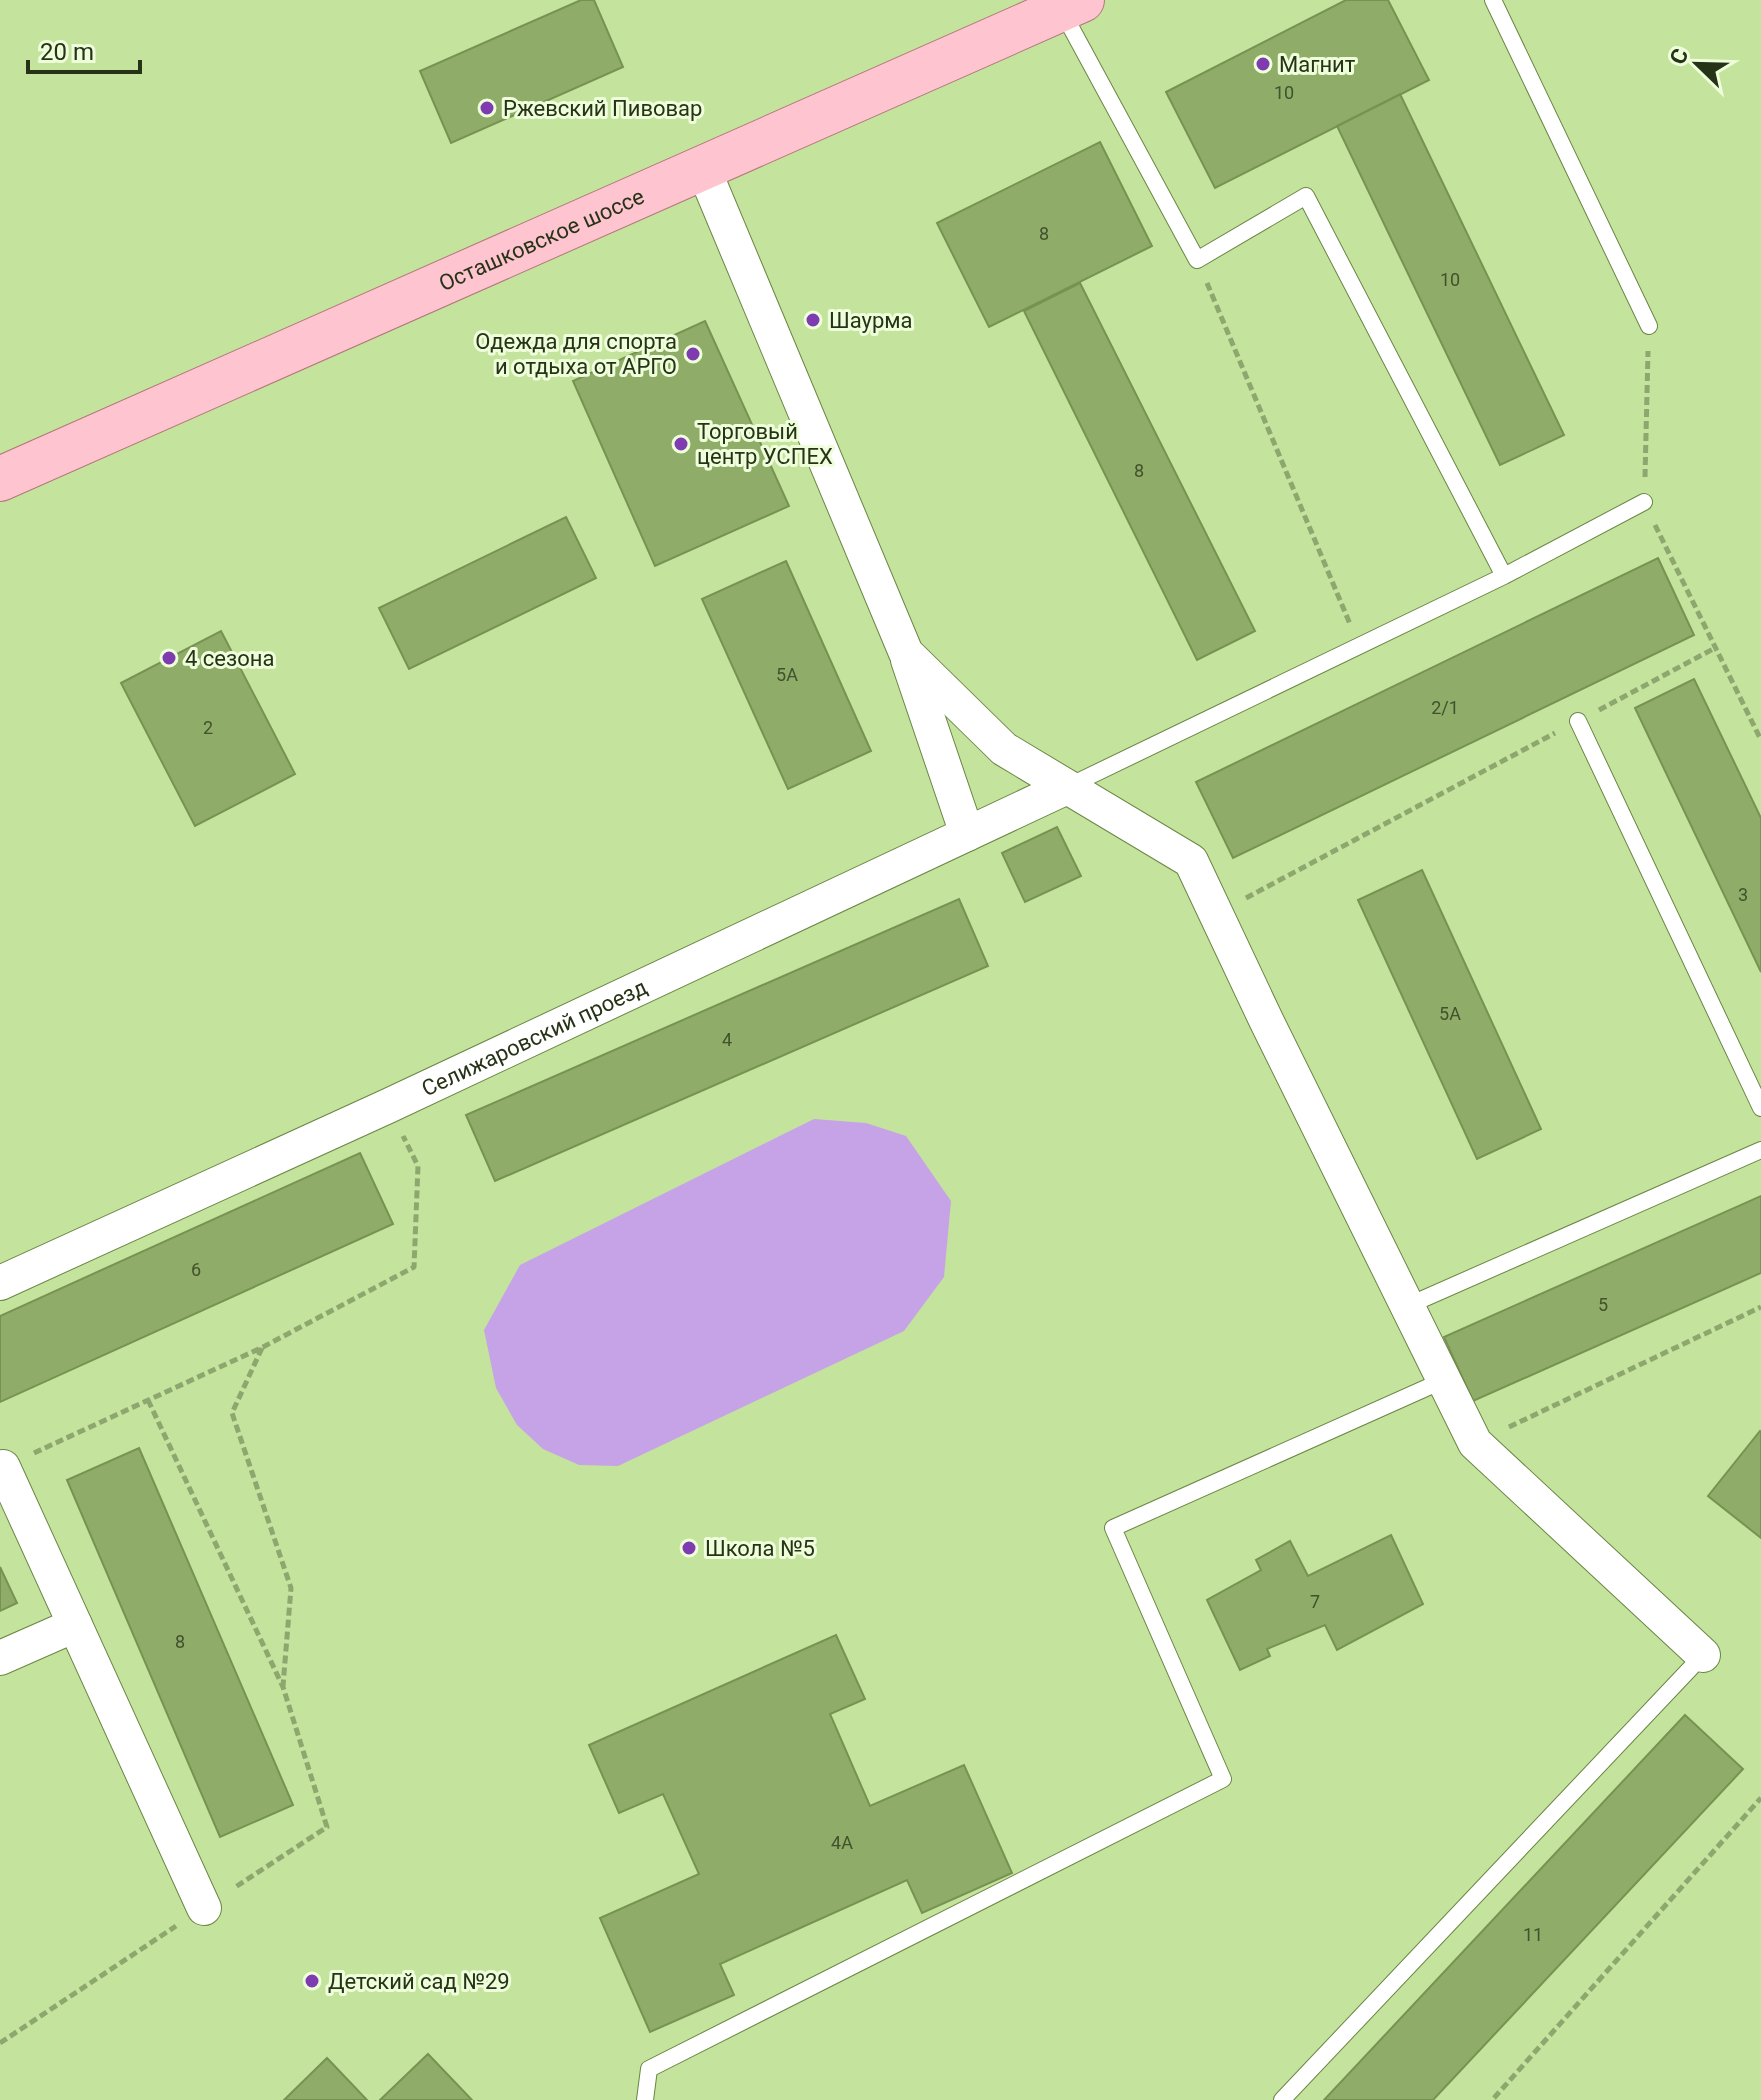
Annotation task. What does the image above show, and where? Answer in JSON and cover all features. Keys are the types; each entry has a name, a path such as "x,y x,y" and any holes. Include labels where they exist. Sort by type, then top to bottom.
{"main road":[{"name":"Осташковское шоссе","path":"0,479 1072,5"}],"street":[{"path":"703,168 906,653 967,834"},
{"path":"906,653 1004,749 1191,861 1475,1443 1703,1655"},
{"name":"Селижаровский проезд","path":"0,1283 388,1106 1067,787"},
{"path":"2,1468 204,1908"},
{"path":"0,1658 75,1625"}],"lane":[{"path":"1493,0 1649,326"},
{"path":"1072,5 1197,260 1306,196 1504,576"},
{"path":"1067,787 1504,576 1644,502"},
{"path":"1578,721 1761,1108"},
{"path":"1407,1306 1761,1150"},
{"path":"645,2100 649,2069 1223,1779 1113,1528 1444,1380"},
{"path":"1282,2100 1703,1655"}],"path":[{"path":"1197,260 1359,646"},
{"path":"1649,326 1644,502 1761,740"},
{"path":"1215,914 1715,648"},
{"path":"2,1468 263,1347 414,1267 418,1166 388,1106"},
{"path":"1475,1443 1761,1307"},
{"path":"148,1400 283,1687 291,1588 232,1413 263,1347"},
{"path":"1494,2098 1761,1798"}],"shaded area":[{"path":"814,1119 866,1123 906,1136 951,1201 944,1277 904,1331 618,1466 579,1465 543,1449 517,1425 496,1388 484,1330 520,1265"}],"building":[{"path":"581,0 594,0 623,67 451,143 420,71"},
{"path":"1346,0 1388,0 1429,80 1215,188 1166,92"},
{"path":"1400,94 1564,435 1500,465 1337,126"},
{"path":"1100,142 1152,246 989,327 937,223"},
{"path":"1080,283 1255,631 1197,660 1024,311"},
{"name":"Торговый центр УСПЕХ","path":"705,321 789,506 655,566 573,381"},
{"path":"566,517 596,578 409,669 379,608"},
{"path":"1658,558 1694,635 1233,858 1196,782"},
{"path":"786,561 871,751 788,789 702,599"},
{"path":"221,631 295,774 195,826 121,683"},
{"path":"1694,679 1761,818 1761,972 1635,708"},
{"path":"1057,827 1081,876 1025,902 1002,853"},
{"path":"1422,870 1541,1129 1477,1159 1358,900"},
{"path":"959,899 988,966 495,1181 466,1115"},
{"path":"360,1153 393,1224 0,1402 0,1316"},
{"path":"1761,1196 1761,1273 1473,1401 1444,1337"},
{"path":"1761,1432 1761,1538 1708,1496"},
{"path":"139,1448 293,1805 220,1837 67,1480"},
{"path":"1391,1535 1423,1604 1337,1650 1325,1625 1267,1649 1270,1656 1240,1670 1207,1600 1261,1570 1256,1560 1290,1541 1308,1576"},
{"path":"0,1567 17,1603 0,1611"},
{"path":"836,1635 865,1699 830,1714 870,1806 964,1765 1012,1873 922,1913 907,1880 720,1964 734,1995 650,2032 600,1918 699,1874 663,1794 619,1813 589,1745"},
{"path":"1685,1715 1743,1769 1433,2100 1324,2100"},
{"path":"428,2054 472,2100 380,2100"},
{"path":"327,2058 367,2100 284,2100"}],"place":[{"name":"Магнит","path":"1263,64"},
{"name":"Ржевский Пивовар","path":"487,108"},
{"name":"Шаурма","path":"813,320"},
{"name":"Одежда для спорта и отдыха от АРГО","path":"693,354"},
{"name":"Торговый центр УСПЕХ","path":"681,444"},
{"name":"4 сезона","path":"169,658"},
{"name":"Школа №5","path":"689,1548"},
{"name":"Детский сад №29","path":"312,1981"}]}
